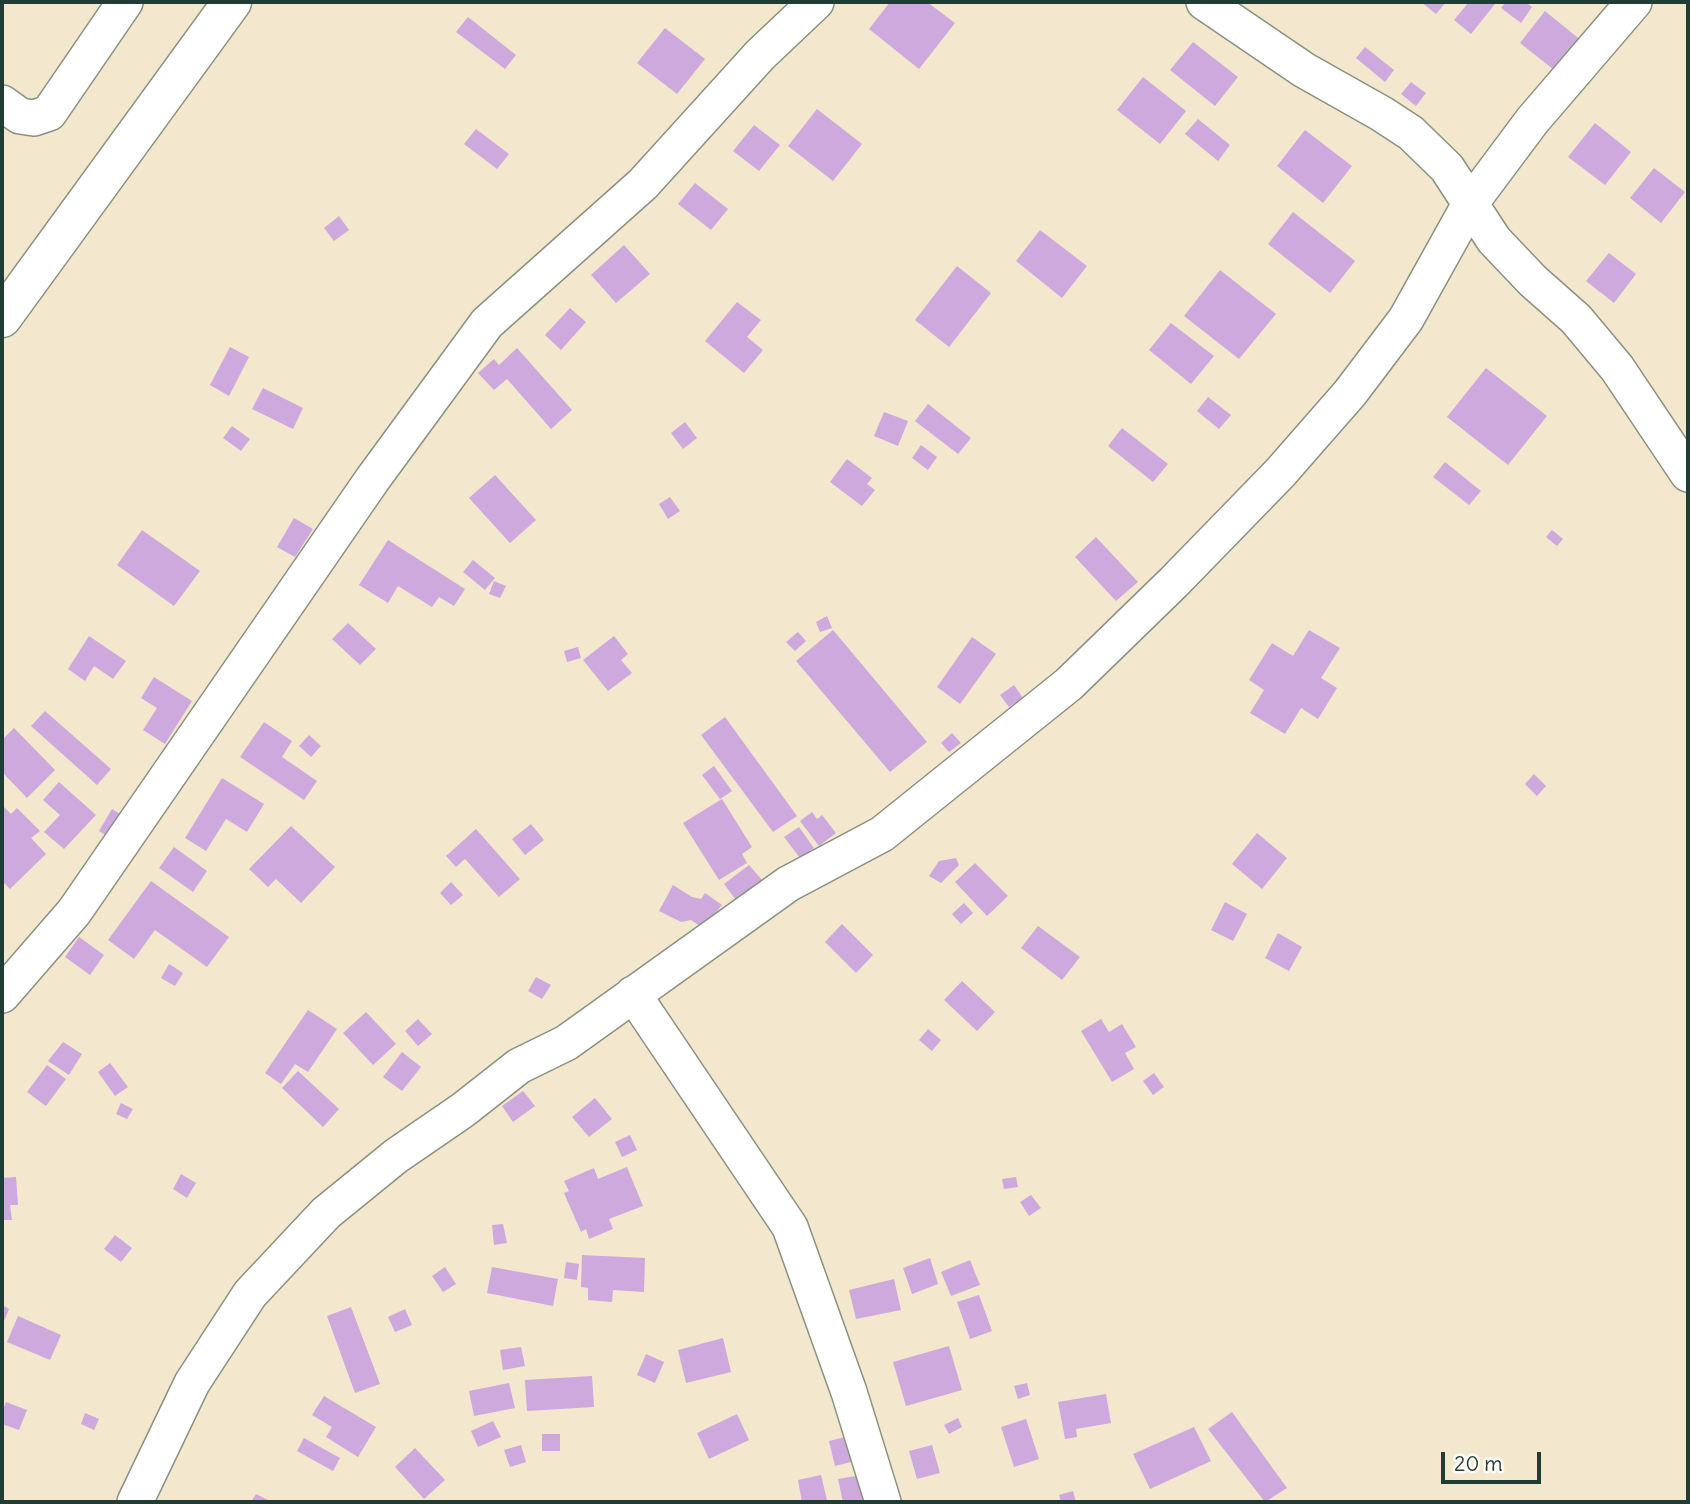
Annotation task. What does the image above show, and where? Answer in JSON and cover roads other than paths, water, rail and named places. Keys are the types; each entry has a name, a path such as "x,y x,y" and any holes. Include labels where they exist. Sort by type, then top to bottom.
{"highway":[{"path":"2,318 232,2"}],"street":[{"path":"2,103 20,116 34,118 49,113 125,2"},
{"path":"2,995 74,912 372,480 487,323 643,184 760,55 816,2"},
{"path":"1204,2 1304,70 1372,108 1411,134 1447,168 1493,240 1576,319 1609,358 1688,474"},
{"path":"135,1502 192,1383 250,1294 326,1213 396,1156 463,1110 519,1066 566,1043 789,884 882,834 1069,684 1174,582 1270,483 1350,393 1406,319 1470,204 1532,121 1634,2"},
{"path":"633,994 790,1227 849,1392 883,1502"}]}
